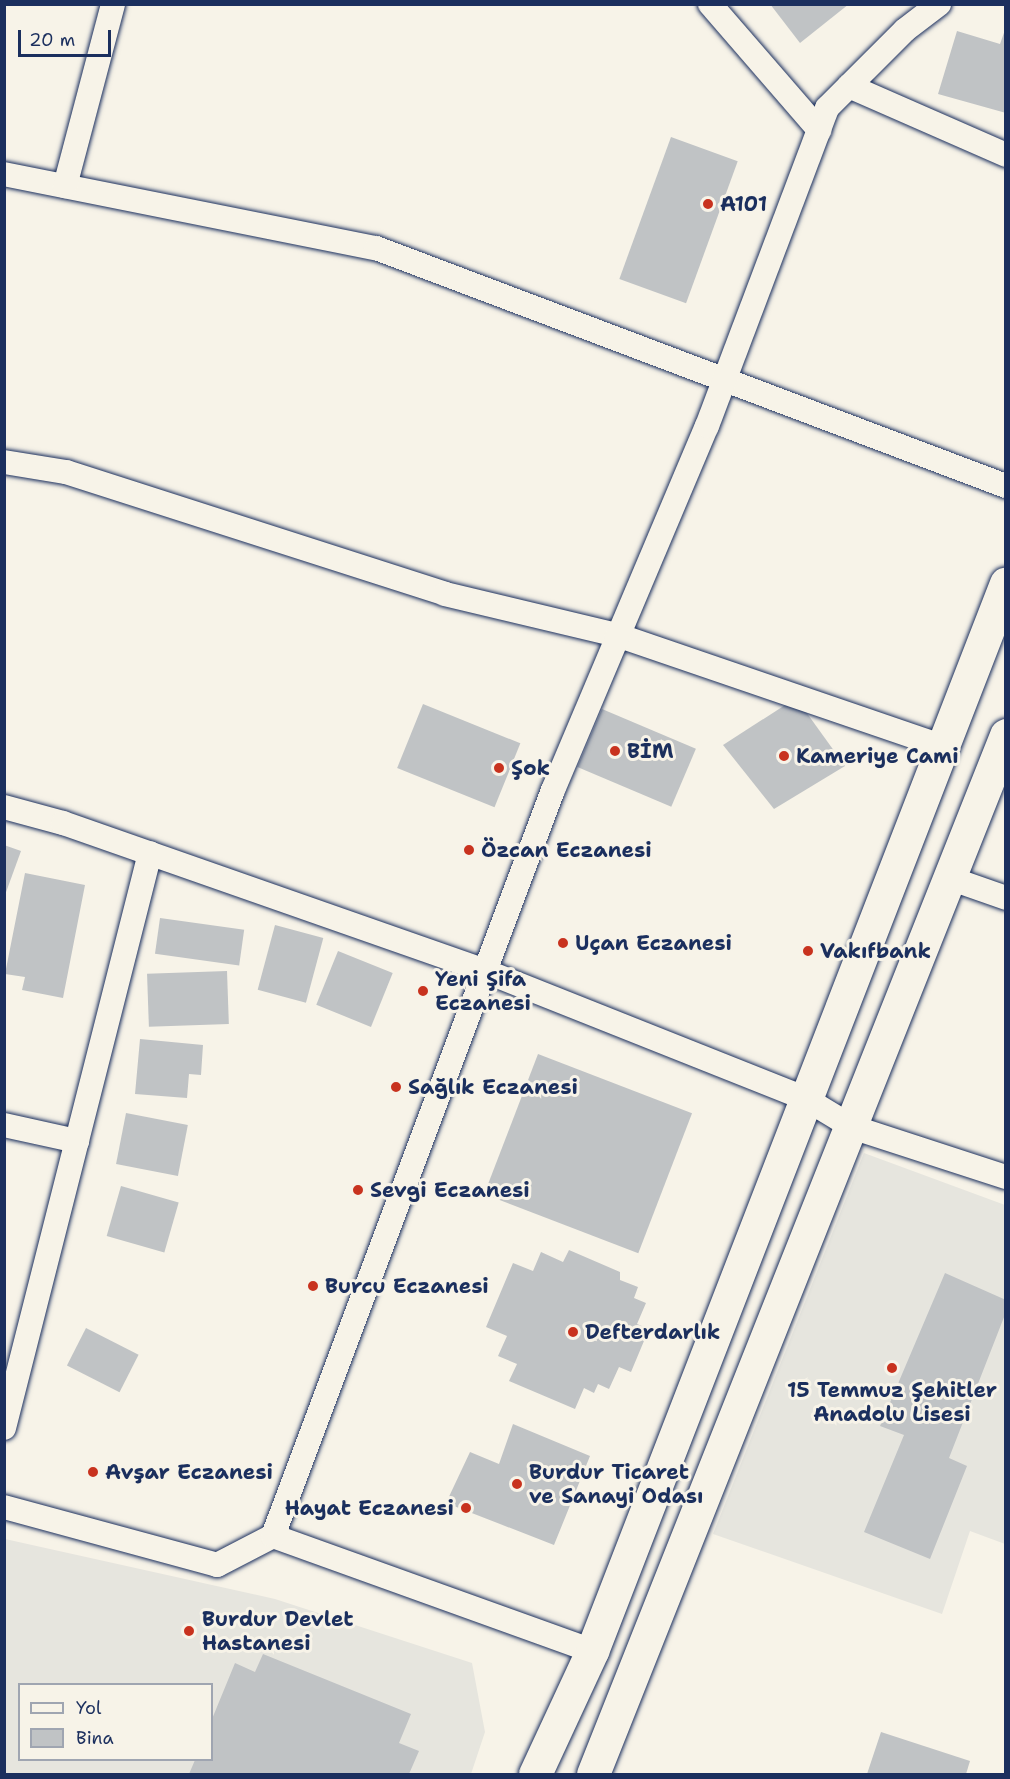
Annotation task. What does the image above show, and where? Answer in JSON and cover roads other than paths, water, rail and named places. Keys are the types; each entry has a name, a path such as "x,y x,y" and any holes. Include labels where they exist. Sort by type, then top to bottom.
{"main road":[{"path":"535,1774 592,1651 1005,584"},
{"path":"593,1774 852,1127 1005,735"}],"street":[{"path":"64,186 113,4"},
{"path":"710,4 819,130"},
{"path":"4,1507 217,1565 273,1536 485,970 617,635 726,378 827,108 939,4"},
{"path":"849,86 1005,155"},
{"path":"4,174 376,248 726,378 1005,486"},
{"path":"4,462 66,472 445,594 617,635 942,746"},
{"path":"4,807 150,853 485,970 806,1099 852,1127 1005,1177"},
{"path":"4,1428 150,853"},
{"path":"949,878 1005,898"},
{"path":"4,1125 77,1141"},
{"path":"273,1536 592,1651"}],"place":[{"name":"A101","path":"708,204"},
{"name":"BİM","path":"615,751"},
{"name":"Kameriye Cami","path":"784,756"},
{"name":"Şok","path":"499,768"},
{"name":"Özcan Eczanesi","path":"469,850"},
{"name":"Uçan Eczanesi","path":"563,943"},
{"name":"Vakıfbank","path":"808,951"},
{"name":"Yeni Şifa Eczanesi","path":"423,991"},
{"name":"Sağlık Eczanesi","path":"396,1087"},
{"name":"Sevgi Eczanesi","path":"358,1190"},
{"name":"Burcu Eczanesi","path":"313,1286"},
{"name":"Defterdarlık","path":"573,1332"},
{"name":"15 Temmuz Şehitler Anadolu Lisesi","path":"892,1368"},
{"name":"Avşar Eczanesi","path":"93,1472"},
{"name":"Burdur Ticaret ve Sanayi Odası","path":"517,1484"},
{"name":"Hayat Eczanesi","path":"466,1508"},
{"name":"Burdur Devlet Hastanesi","path":"189,1631"}]}
